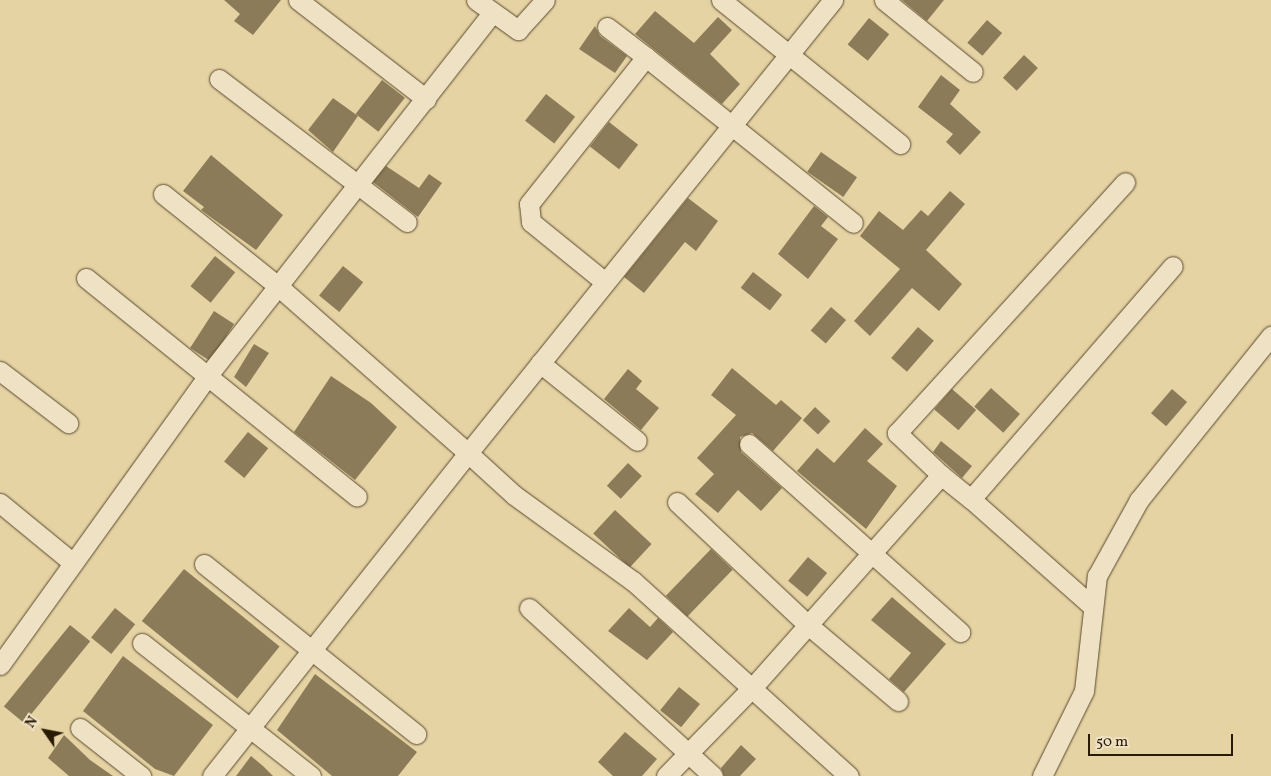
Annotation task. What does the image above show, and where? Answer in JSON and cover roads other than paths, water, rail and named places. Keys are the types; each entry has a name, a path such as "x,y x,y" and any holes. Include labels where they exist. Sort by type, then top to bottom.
{"street":[{"path":"298,0 426,99"},
{"path":"476,0 491,14 518,30 545,0"},
{"path":"721,0 786,56 900,144"},
{"path":"212,776 310,648 729,125 833,0"},
{"path":"884,0 973,72"},
{"path":"0,665 209,374 491,14"},
{"path":"607,27 852,223"},
{"path":"605,282 531,222 529,204 646,57"},
{"path":"219,79 407,222"},
{"path":"1093,607 971,499 941,475 897,433 1125,182"},
{"path":"163,194 279,287 468,453 514,496 633,581 849,776"},
{"path":"971,499 1173,266"},
{"path":"86,278 209,374 357,497"},
{"path":"1042,776 1084,691 1097,576 1139,500 1271,336"},
{"path":"540,363 636,441"},
{"path":"0,372 68,423"},
{"path":"750,444 960,632"},
{"path":"666,776 752,688 941,475"},
{"path":"678,502 808,625 898,701"},
{"path":"0,504 74,563"},
{"path":"204,564 416,734"},
{"path":"529,608 712,776"},
{"path":"142,643 311,776"},
{"path":"80,728 141,776"}]}
